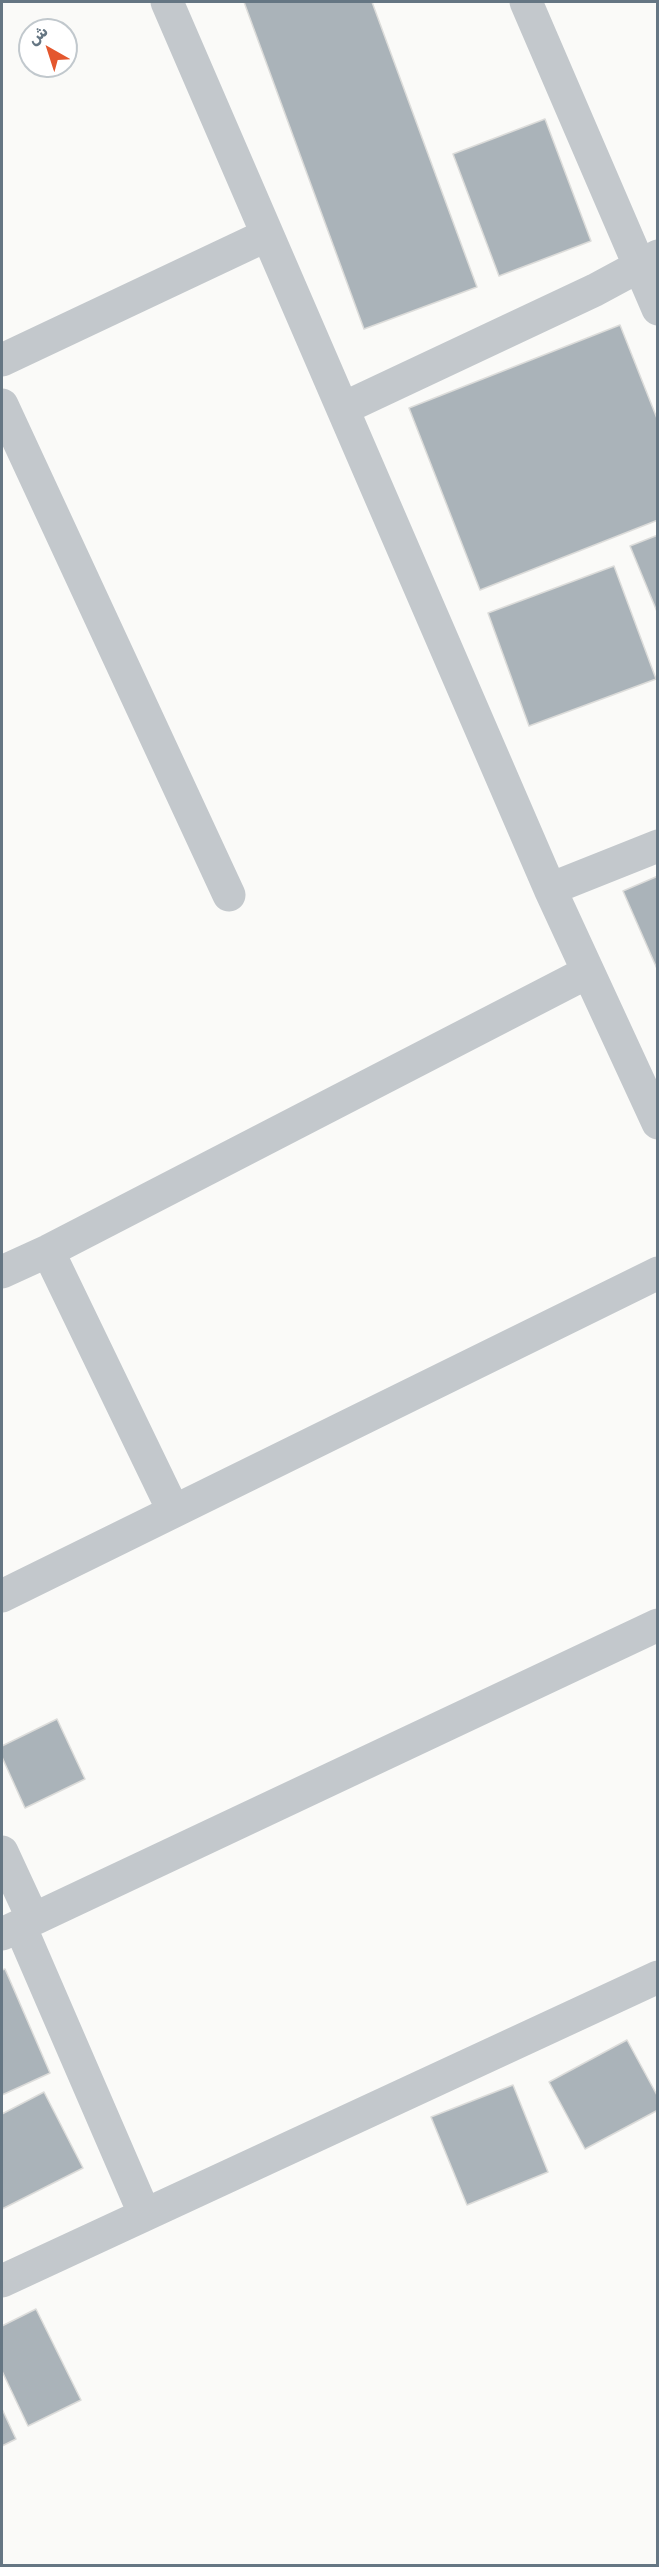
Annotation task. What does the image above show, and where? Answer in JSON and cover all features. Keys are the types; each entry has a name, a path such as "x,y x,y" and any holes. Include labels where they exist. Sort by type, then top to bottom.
{"street":[{"path":"167,2 550,889 657,1123"},
{"path":"526,2 648,261 657,309"},
{"path":"2,360 267,235"},
{"path":"344,408 595,290 648,261"},
{"path":"2,405 229,895"},
{"path":"550,889 657,846"},
{"path":"2,1272 48,1251 588,972"},
{"path":"48,1251 173,1510"},
{"path":"2,1596 657,1273"},
{"path":"18,1926 657,1625"},
{"path":"2,1852 18,1926 144,2213"},
{"path":"2,2281 144,2213 657,1977"}],"building":[{"path":"244,2 372,2 477,287 364,329"},
{"path":"545,119 591,241 499,276 453,154"},
{"path":"620,325 658,421 658,520 480,590 409,408"},
{"path":"658,535 658,614 630,546"},
{"path":"614,566 656,679 529,726 488,613"},
{"path":"658,876 658,971 623,891"},
{"path":"57,1719 85,1779 25,1808 2,1757 2,1746"},
{"path":"5,1969 50,2073 2,2095 2,1970"},
{"path":"627,2040 658,2097 658,2110 585,2149 549,2082"},
{"path":"513,2085 548,2172 467,2205 431,2117"},
{"path":"44,2092 83,2168 2,2209 2,2114"},
{"path":"36,2309 81,2400 28,2426 2,2371 2,2326"},
{"path":"2,2409 16,2439 2,2446"}]}
